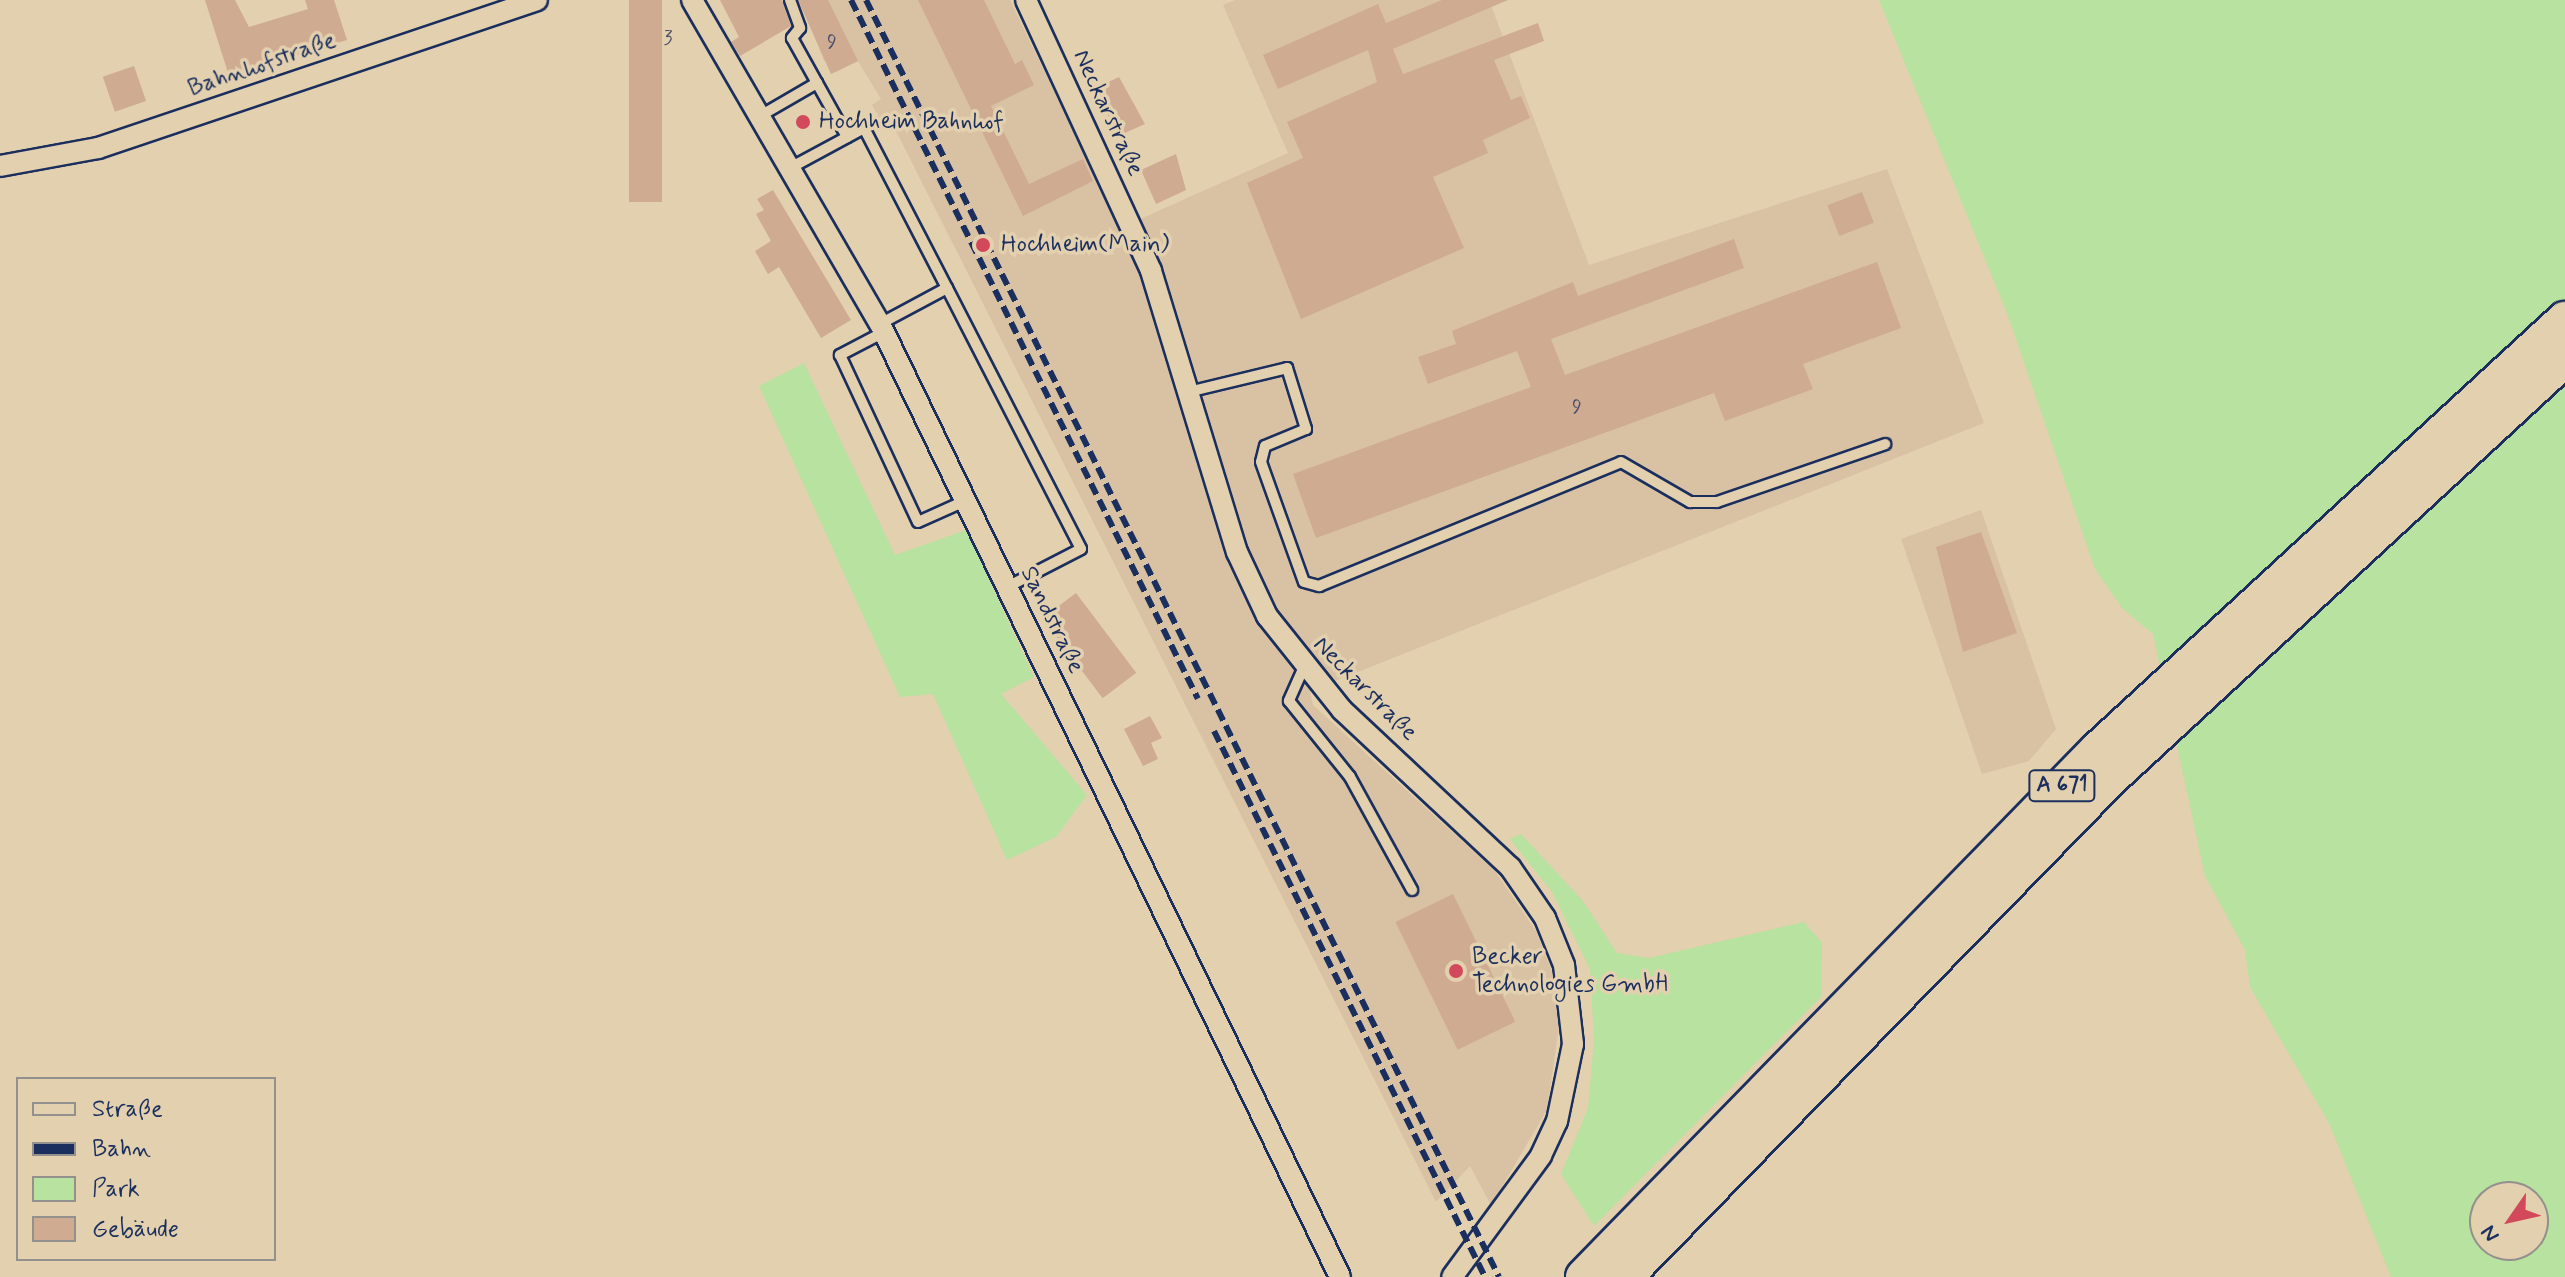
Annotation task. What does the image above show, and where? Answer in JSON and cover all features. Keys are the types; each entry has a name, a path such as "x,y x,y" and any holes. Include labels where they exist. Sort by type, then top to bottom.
{"highway":[{"name":"A 671","path":"1584,1277 2098,750 2565,320"},
{"name":"A 671","path":"1624,1277 2131,758 2565,358"}],"street":[{"name":"Bahnhofstraße","path":"0,166 98,148 537,0"},
{"name":"Sandstraße","path":"692,0 882,328 1340,1276"},
{"name":"Neckarstraße","path":"1026,0 1151,271 1237,552 1303,669 1484,837 1531,894 1564,965 1573,1044 1557,1121 1541,1156 1452,1277"}],"lane":[{"path":"790,0 800,28 792,38 847,137"},
{"path":"760,116 817,83"},
{"path":"790,168 864,128 947,288 1081,549 1007,587"},
{"path":"947,288 840,355 918,522 965,501"},
{"path":"1188,392 1287,368 1306,429 1265,446 1261,462 1304,582 1319,586 1621,462 1690,502 1717,502 1885,444"},
{"path":"1303,669 1289,701 1350,777 1412,890"}],"shaded area":[{"path":"801,0 1010,0 1120,228 1288,153 1223,5 1235,0 1489,0 1589,265 1887,169 1984,423 1310,691 1313,705 1495,871 1536,931 1552,972 1560,1019 1547,1110 1491,1205 1470,1166 1436,1202 894,127 884,128 872,105 881,99 858,61 836,72 830,58 824,61"},
{"path":"1981,510 2056,729 2029,761 1982,774 1901,539"}],"green space":[{"path":"1879,0 2565,0 2565,1277 2391,1277 2329,1123 2250,987 2245,950 2205,876 2153,634 2122,608 2095,569 2007,313"},
{"path":"804,363 895,555 966,530 1034,677 1001,694 1087,795 1056,837 1007,860 933,694 900,697 759,386"},
{"path":"1521,834 1583,901 1617,953 1649,958 1804,922 1822,943 1821,997 1594,1226 1561,1174 1588,1108 1594,1041 1590,969 1552,892 1510,839"}],"building":[{"path":"205,0 235,0 249,27 308,9 305,0 334,0 347,40 229,76"},
{"path":"629,0 662,0 662,202 629,202"},
{"path":"720,0 782,0 791,26 740,56 731,42 739,37"},
{"path":"798,0 828,0 858,61 831,74"},
{"path":"918,0 984,0 1015,64 1022,60 1034,85 991,106 1029,184 1083,159 1093,181 1023,216"},
{"path":"1442,0 1508,0 1393,49 1403,74 1538,23 1544,41 1494,60 1511,100 1521,96 1530,118 1483,140 1488,153 1433,177 1464,248 1301,319 1247,183 1303,158 1287,122 1377,82 1368,50 1278,89 1263,55 1378,4 1386,23"},
{"path":"134,66 146,101 115,112 103,77"},
{"path":"1119,77 1145,124 1118,136 1099,97 1100,86"},
{"path":"1176,154 1186,190 1156,204 1141,170"},
{"path":"773,190 851,320 821,338 779,267 768,274 755,251 771,241 756,214 764,210 757,199"},
{"path":"1862,192 1874,223 1839,236 1827,205"},
{"path":"1734,239 1744,268 1551,339 1565,375 1877,262 1901,328 1803,364 1813,389 1725,421 1714,393 1316,538 1293,474 1531,387 1517,351 1428,384 1418,357 1456,344 1452,331 1573,282 1578,296"},
{"path":"1981,532 2017,633 1963,652 1936,547"},
{"path":"1076,593 1136,673 1103,698 1042,618"},
{"path":"1150,716 1162,738 1151,743 1158,759 1143,766 1124,729"},
{"name":"Becker Technologies GmbH","path":"1453,894 1515,1022 1458,1050 1395,922"}],"railway":[{"path":"851,0 1198,699"},
{"path":"866,0 1499,1277"},
{"path":"1214,731 1485,1277"}],"place":[{"name":"Hochheim Bahnhof","path":"803,122"},
{"name":"Hochheim(Main)","path":"983,245"},
{"name":"Becker Technologies GmbH","path":"1456,971"}]}
